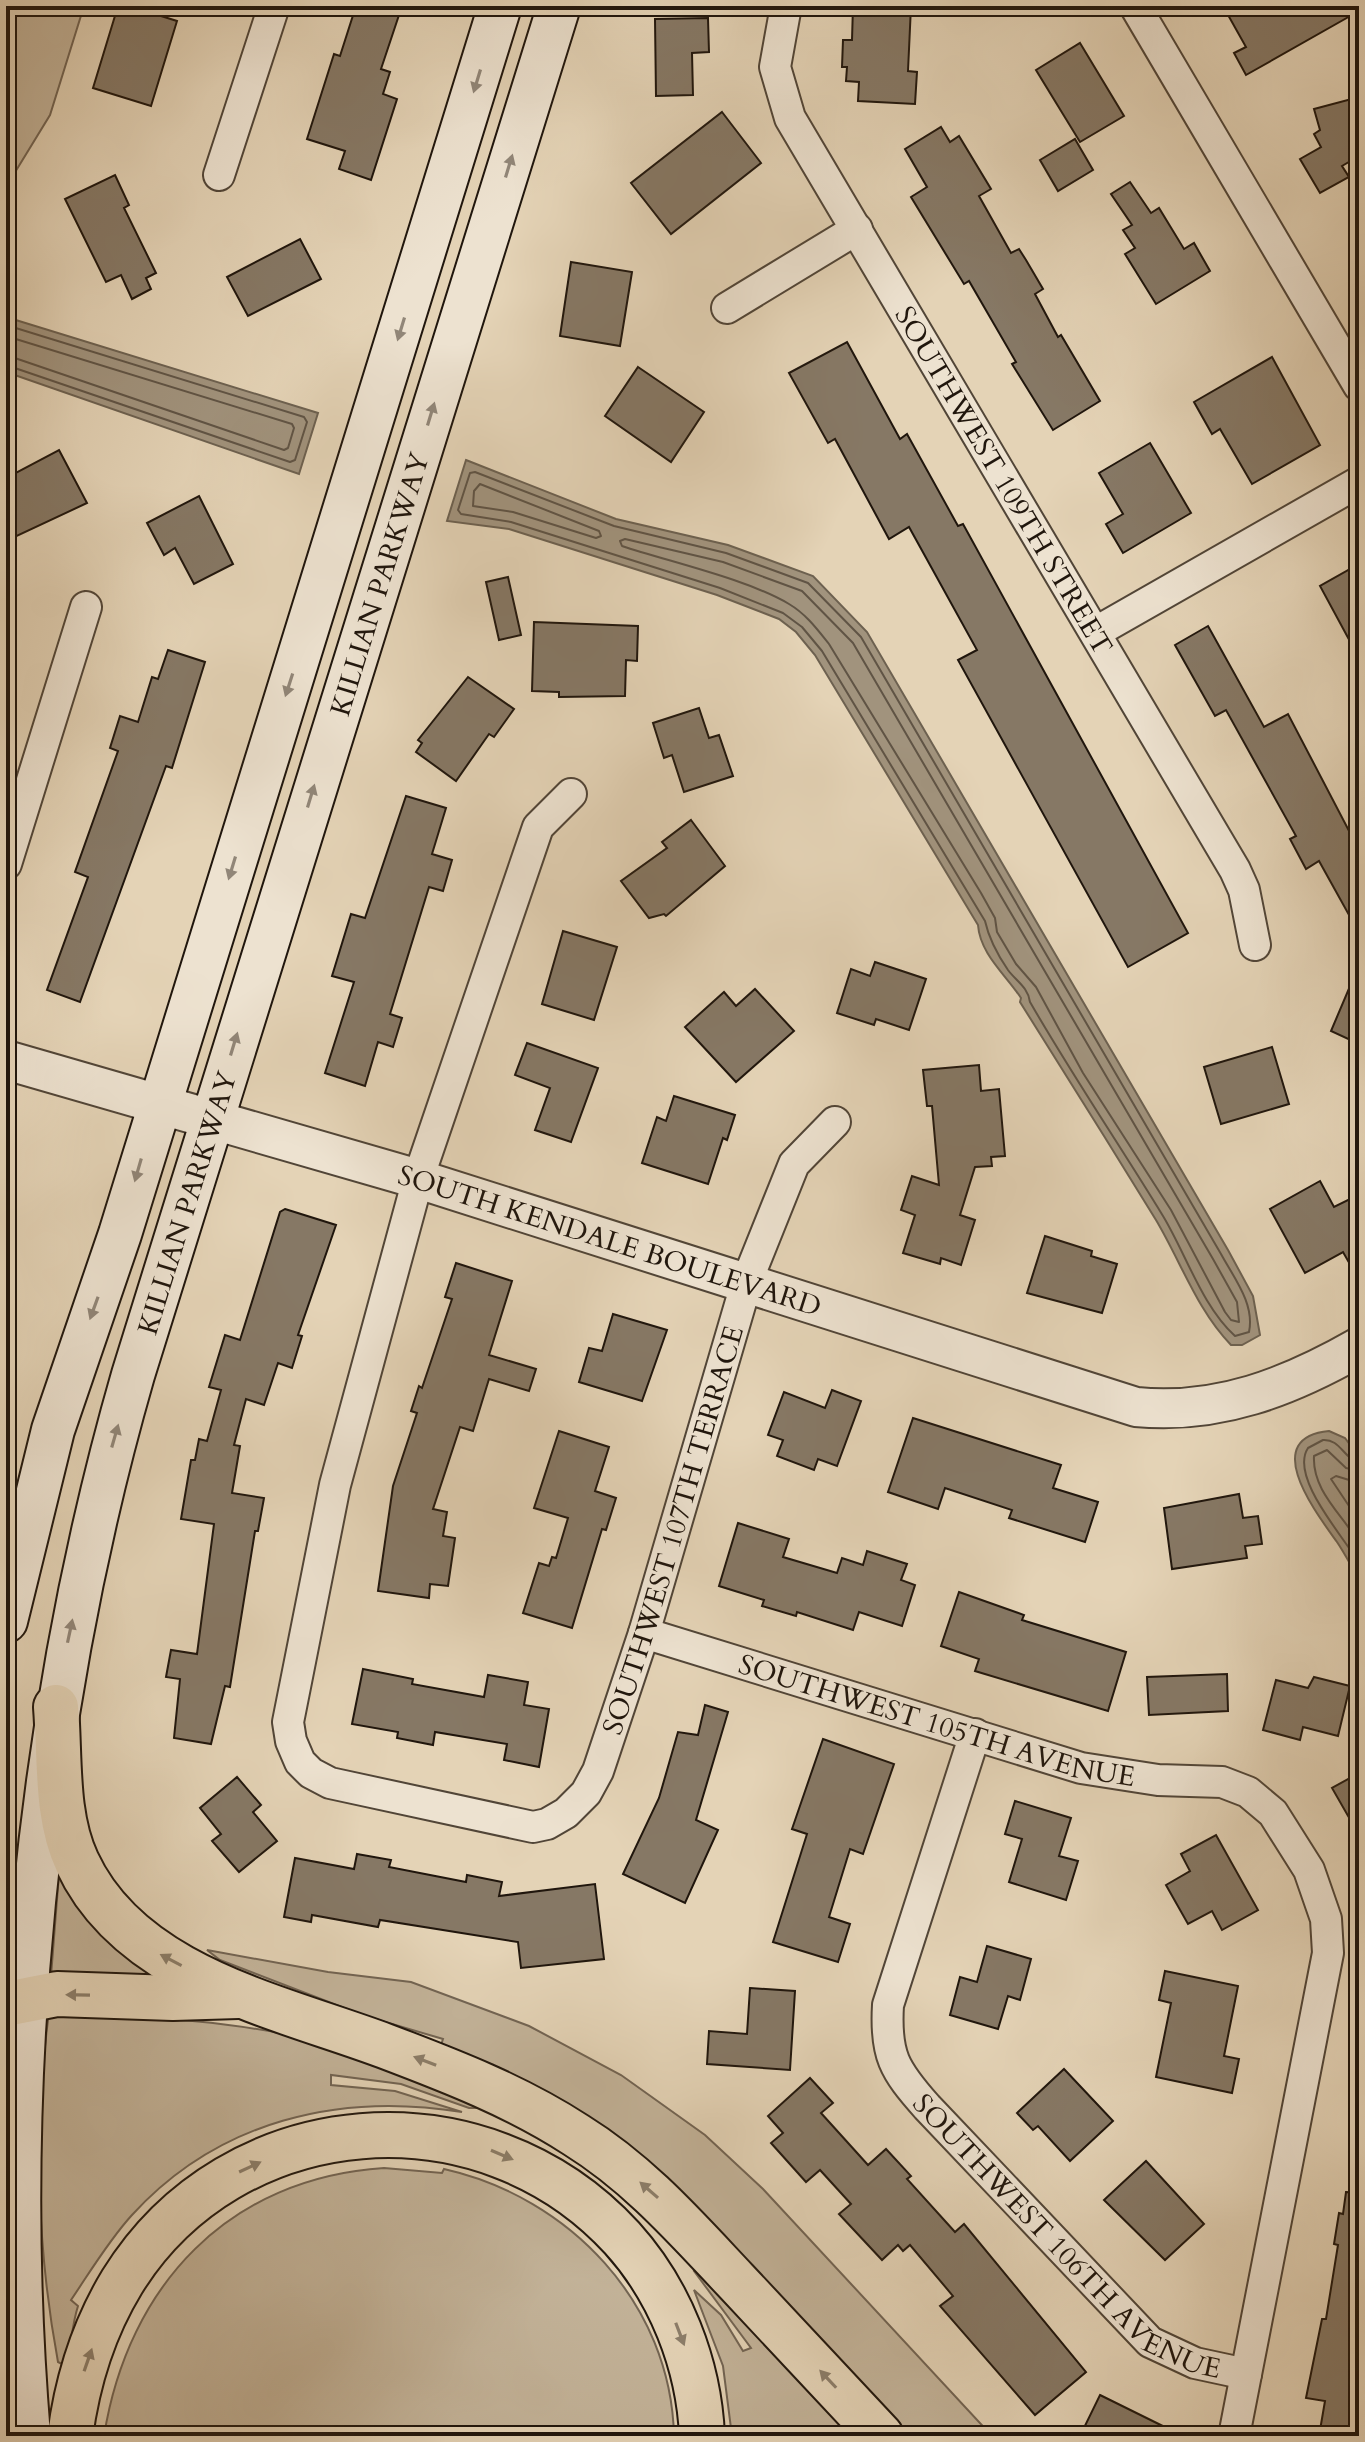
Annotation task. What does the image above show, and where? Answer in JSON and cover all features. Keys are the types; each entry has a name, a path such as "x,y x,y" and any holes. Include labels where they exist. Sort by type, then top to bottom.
{"highway":[{"path":"56,1707 64,1816 76,1861 109,1913 132,1935 156,1952 240,1996 482,2083 533,2109 607,2156 660,2199 881,2436"},
{"path":"10,2003 57,1994 240,1996"},
{"path":"70,2436 80,2382 99,2328 122,2282 153,2241 181,2214 232,2176 274,2156 327,2139 379,2134 430,2136 481,2146 526,2165 571,2191 610,2225 643,2261 670,2309 688,2356 701,2405 702,2436"}],"main road":[{"name":"KILLIAN PARKWAY","path":"6,1621 53,1430 120,1234 157,1105 500,6"},
{"name":"KILLIAN PARKWAY","path":"29,2436 12,2282 10,2003 31,1841 80,1583 112,1446 559,6"}],"street":[{"path":"219,175 274,6"},
{"path":"1135,6 1359,386"},
{"name":"SOUTHWEST 109TH STREET","path":"785,8 775,55 780,94 796,130 1096,632 1240,880 1255,945"},
{"path":"727,308 857,229"},
{"path":"1096,632 1359,482"},
{"path":"6,864 86,607"},
{"path":"418,1179 538,827 571,794"},
{"name":"SOUTH KENDALE BOULEVARD","path":"6,1060 418,1179 747,1281 1114,1403 1157,1409 1213,1405 1290,1384 1359,1347"},
{"name":"SOUTHWEST 107TH TERRACE","path":"418,1179 335,1485 288,1722 291,1741 300,1762 311,1773 359,1791 533,1827 554,1821 572,1808 586,1793 598,1771 644,1633 747,1281 794,1164 835,1122"},
{"name":"SOUTHWEST 105TH AVENUE","path":"644,1633 1081,1768 1123,1777 1209,1780 1234,1786 1262,1801 1297,1848 1319,1894 1329,1942 1325,1980 1246,2374"},
{"name":"SOUTHWEST 106TH AVENUE","path":"975,1734 888,2005 887,2046 902,2079 1150,2342 1195,2363 1246,2374"},
{"path":"1234,2436 1246,2374"}],"shaded area":[{"path":"6,6 84,6 50,115 6,187"},
{"path":"59,1874 152,1973 152,1976 51,1976"},
{"path":"207,1950 328,1972 411,1982 529,2026 621,2075 705,2135 763,2189 992,2436 902,2436 714,2234 441,2045 443,2039 365,2016 220,1960"},
{"path":"49,2013 183,2020 283,2034 359,2053 484,2097 479,2108 469,2108 401,2084 331,2075 331,2085 395,2091 462,2112 370,2106 326,2111 283,2121 242,2136 202,2156 166,2183 132,2215 71,2300 78,2306 66,2366 58,2362 42,2232 39,2144"},
{"path":"384,2168 442,2173 444,2169 490,2183 532,2204 571,2231 605,2263 633,2300 654,2342 668,2387 674,2436 104,2436 117,2382 136,2332 162,2287 195,2249 234,2217 278,2193 328,2176"},
{"path":"705,2264 864,2436 732,2436 723,2366 694,2290 721,2315 743,2351 751,2348 694,2271"}],"water":[{"path":"6,317 318,413 299,474 6,372"},
{"path":"466,460 616,519 728,545 813,576 867,632 1228,1250 1253,1296 1260,1335 1242,1345 1231,1345 1208,1317 1156,1220 1020,1002 1021,998 989,955 978,925 815,655 796,632 779,619 717,595 509,529 447,521"},
{"path":"1329,1431 1345,1438 1359,1457 1359,1580 1307,1496 1295,1462 1297,1447 1308,1437"}],"building":[{"path":"118,6 129,6 177,21 151,106 93,88"},
{"path":"356,6 402,6 381,69 390,72 383,94 397,99 371,180 339,169 345,151 307,139 334,54 340,56"},
{"path":"853,6 911,6 908,71 917,72 915,104 858,101 859,82 846,81 847,67 842,67 843,40 852,40"},
{"path":"1223,6 1359,6 1359,11 1246,75 1234,53 1246,47"},
{"path":"708,18 709,52 692,53 693,95 656,96 655,19"},
{"path":"1080,43 1124,116 1080,142 1036,70"},
{"path":"1359,97 1359,156 1342,166 1349,177 1320,193 1300,159 1321,147 1314,134 1320,130 1314,109"},
{"path":"722,112 761,163 671,234 631,183"},
{"path":"941,127 950,142 959,136 991,189 979,196 1011,253 1019,249 1026,260 1043,289 1035,294 1058,337 1061,335 1100,401 1053,430 1012,364 1016,362 969,281 964,284 911,197 927,187 905,149"},
{"path":"1075,139 1093,170 1058,191 1040,160"},
{"path":"115,175 129,205 124,208 156,273 146,278 151,289 132,299 121,275 106,282 65,199"},
{"path":"1130,182 1151,213 1159,208 1184,249 1194,243 1210,271 1156,304 1125,254 1135,248 1123,230 1132,225 1111,194"},
{"path":"300,239 321,279 248,316 227,277"},
{"path":"571,262 632,272 620,346 560,336"},
{"path":"847,342 900,439 907,434 958,526 963,524 1188,933 1128,967 958,660 977,650 909,527 889,539 835,439 828,443 789,373"},
{"path":"1272,357 1320,445 1252,484 1220,429 1212,434 1194,402"},
{"path":"638,367 704,412 671,462 605,416"},
{"path":"1150,443 1191,513 1123,553 1106,524 1123,514 1099,473"},
{"path":"59,450 87,503 6,541 6,478"},
{"path":"199,496 233,564 194,584 175,548 164,555 147,523"},
{"path":"1359,564 1359,658 1320,586"},
{"path":"508,577 521,635 499,640 486,582"},
{"path":"534,622 638,626 637,661 626,660 625,696 559,697 559,692 532,691"},
{"path":"1208,626 1264,727 1288,714 1359,850 1359,933 1319,861 1306,869 1290,839 1296,836 1226,710 1215,716 1175,645"},
{"path":"168,650 205,662 172,768 166,766 80,1002 47,990 88,877 75,872 118,751 110,748 120,716 138,722 152,677 158,679"},
{"path":"468,677 514,709 494,737 489,734 456,781 416,752 422,743 418,740"},
{"path":"699,708 709,738 719,735 733,776 684,792 672,755 664,758 653,723"},
{"path":"406,796 446,808 432,854 452,860 443,891 429,887 390,1014 402,1018 393,1047 378,1042 365,1086 325,1073 354,982 332,976 351,914 365,918"},
{"path":"691,820 725,866 666,916 649,918 621,881 667,848 662,842"},
{"path":"563,931 617,947 594,1020 542,1004"},
{"path":"875,962 926,979 909,1030 876,1019 874,1025 837,1013 851,969 870,976"},
{"path":"1359,965 1359,1044 1331,1031"},
{"path":"755,989 794,1031 736,1082 685,1027 724,992 736,1006"},
{"path":"527,1043 598,1068 571,1142 535,1130 550,1088 515,1075"},
{"path":"1272,1047 1289,1104 1221,1124 1204,1067"},
{"path":"979,1065 981,1091 999,1089 1005,1156 991,1157 992,1166 975,1167 960,1215 975,1220 961,1265 941,1258 940,1264 903,1253 915,1215 901,1210 912,1176 939,1185 932,1106 927,1106 923,1070"},
{"path":"674,1096 735,1115 727,1140 723,1138 708,1184 642,1163 657,1117 666,1121"},
{"path":"1320,1181 1334,1207 1352,1198 1359,1210 1359,1280 1343,1252 1305,1273 1270,1209"},
{"path":"285,1209 336,1225 298,1335 302,1336 292,1368 278,1363 264,1405 246,1399 234,1445 240,1446 232,1493 264,1498 258,1531 255,1531 230,1687 225,1686 211,1744 174,1738 180,1679 166,1677 171,1650 197,1654 214,1524 181,1519 191,1460 195,1460 199,1439 207,1441 221,1390 209,1387 225,1335 240,1340 280,1212"},
{"path":"1045,1236 1092,1251 1091,1256 1117,1264 1102,1313 1027,1293"},
{"path":"456,1263 512,1281 489,1355 536,1369 529,1391 489,1379 473,1431 460,1427 433,1509 447,1512 443,1536 455,1538 448,1586 430,1584 429,1598 378,1591 393,1486 417,1413 411,1411 419,1386 422,1388 452,1299 445,1297"},
{"path":"613,1314 667,1330 642,1401 579,1382 589,1348 602,1351"},
{"path":"832,1390 861,1401 837,1466 818,1459 814,1470 777,1456 783,1440 768,1435 784,1392 825,1408"},
{"path":"913,1418 1061,1465 1053,1488 1098,1502 1085,1542 1009,1518 1012,1510 945,1488 938,1509 888,1492"},
{"path":"559,1431 609,1447 595,1491 616,1498 606,1530 602,1529 572,1628 523,1613 539,1563 549,1566 552,1557 556,1558 568,1518 534,1508"},
{"path":"1239,1494 1243,1518 1258,1516 1262,1544 1245,1546 1247,1558 1172,1569 1164,1508"},
{"path":"738,1523 789,1539 783,1557 837,1573 842,1558 863,1565 867,1551 907,1564 901,1580 915,1585 902,1626 859,1612 853,1630 797,1612 796,1616 762,1606 764,1600 719,1586"},
{"path":"959,1592 1024,1615 1022,1620 1126,1652 1108,1711 975,1671 979,1659 941,1646"},
{"path":"363,1669 413,1679 412,1684 484,1697 488,1675 528,1682 524,1705 549,1709 539,1767 504,1760 507,1744 435,1732 433,1745 397,1738 398,1732 352,1724"},
{"path":"1227,1674 1228,1711 1149,1715 1147,1677"},
{"path":"1314,1677 1350,1686 1338,1736 1303,1727 1300,1740 1263,1730 1276,1680 1308,1688"},
{"path":"705,1705 728,1712 696,1820 718,1830 685,1903 623,1874 659,1798 678,1732 698,1735"},
{"path":"823,1739 894,1764 863,1854 850,1849 829,1917 850,1924 838,1962 773,1942 807,1834 792,1829"},
{"path":"1359,1773 1359,1835 1332,1788"},
{"path":"237,1777 261,1805 253,1812 277,1841 239,1872 212,1841 221,1834 200,1808"},
{"path":"1015,1801 1071,1818 1059,1856 1078,1861 1066,1900 1009,1882 1022,1839 1005,1834"},
{"path":"1216,1835 1258,1910 1222,1930 1212,1911 1188,1924 1166,1885 1190,1871 1181,1854"},
{"path":"357,1854 391,1860 389,1867 466,1882 467,1875 502,1882 499,1896 595,1884 604,1959 521,1968 518,1942 380,1920 378,1927 312,1915 311,1922 284,1917 295,1858 354,1869"},
{"path":"987,1946 1031,1959 1020,2000 1008,1996 998,2029 950,2015 960,1977 977,1982"},
{"path":"1165,1971 1238,1986 1224,2056 1239,2059 1232,2093 1156,2077 1171,2003 1159,2000"},
{"path":"750,1988 795,1991 790,2070 707,2064 709,2031 747,2034"},
{"path":"1064,2069 1113,2121 1070,2161 1038,2126 1033,2130 1017,2113"},
{"path":"810,2078 833,2103 821,2113 868,2165 886,2149 911,2176 907,2179 955,2232 964,2224 1086,2372 1035,2415 940,2306 953,2296 910,2245 903,2251 898,2245 882,2260 839,2214 851,2204 820,2170 806,2182 771,2143 783,2133 768,2116"},
{"path":"1146,2161 1204,2224 1165,2260 1104,2200"},
{"path":"1346,2192 1359,2193 1359,2436 1319,2436 1325,2401 1306,2398 1322,2319 1326,2319 1338,2245 1334,2244"},
{"path":"1100,2395 1183,2436 1080,2436"}]}
